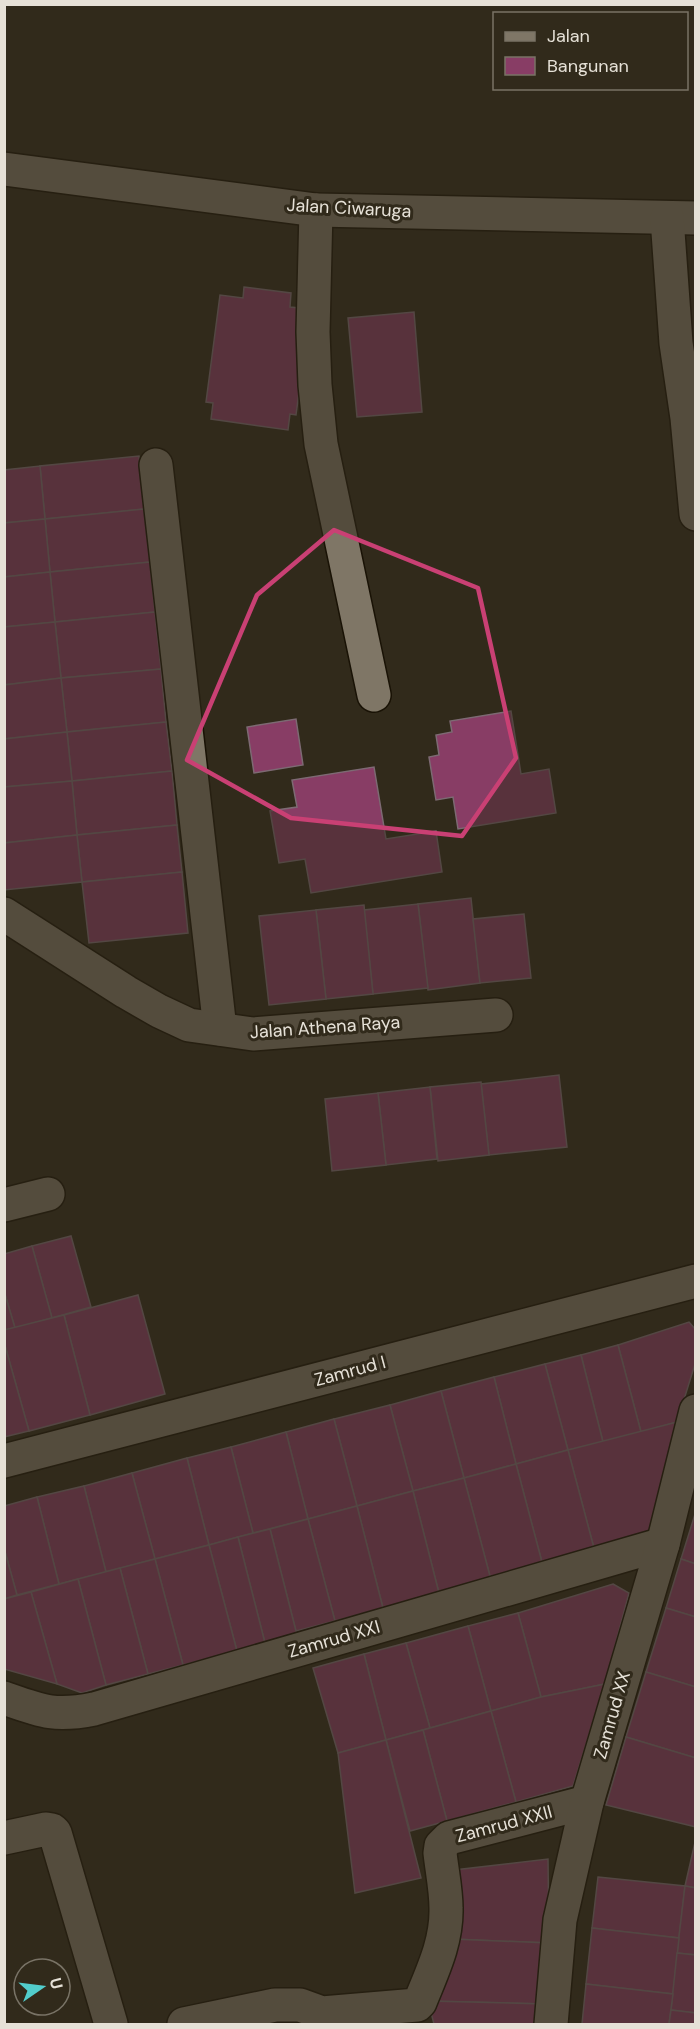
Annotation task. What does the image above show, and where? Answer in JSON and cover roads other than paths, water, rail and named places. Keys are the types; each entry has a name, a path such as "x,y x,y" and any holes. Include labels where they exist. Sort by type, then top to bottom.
{"street":[{"name":"Jalan Ciwaruga","path":"4,169 316,210 681,218"},
{"path":"316,210 313,332 321,444 375,695"},
{"path":"681,218 676,343 687,418 696,514"},
{"path":"156,465 219,1029"},
{"name":"Jalan Athena Raya","path":"4,914 159,1011 189,1025 253,1034 496,1015"},
{"path":"4,1205 48,1194"},
{"name":"Zamrud I","path":"4,1461 696,1281"},
{"name":"Zamrud XX","path":"551,2025 560,1920 586,1802 663,1544 696,1411"},
{"name":"Zamrud XXI","path":"4,1698 40,1711 61,1714 94,1709 663,1544"},
{"name":"Zamrud XXII","path":"322,2019 410,2006 420,2002 441,1949 445,1930 446,1909 440,1853 441,1846 449,1838 586,1802"},
{"path":"4,1838 46,1829 55,1833 111,2025"},
{"path":"184,2025 275,2005 300,2005 322,2019"}]}
